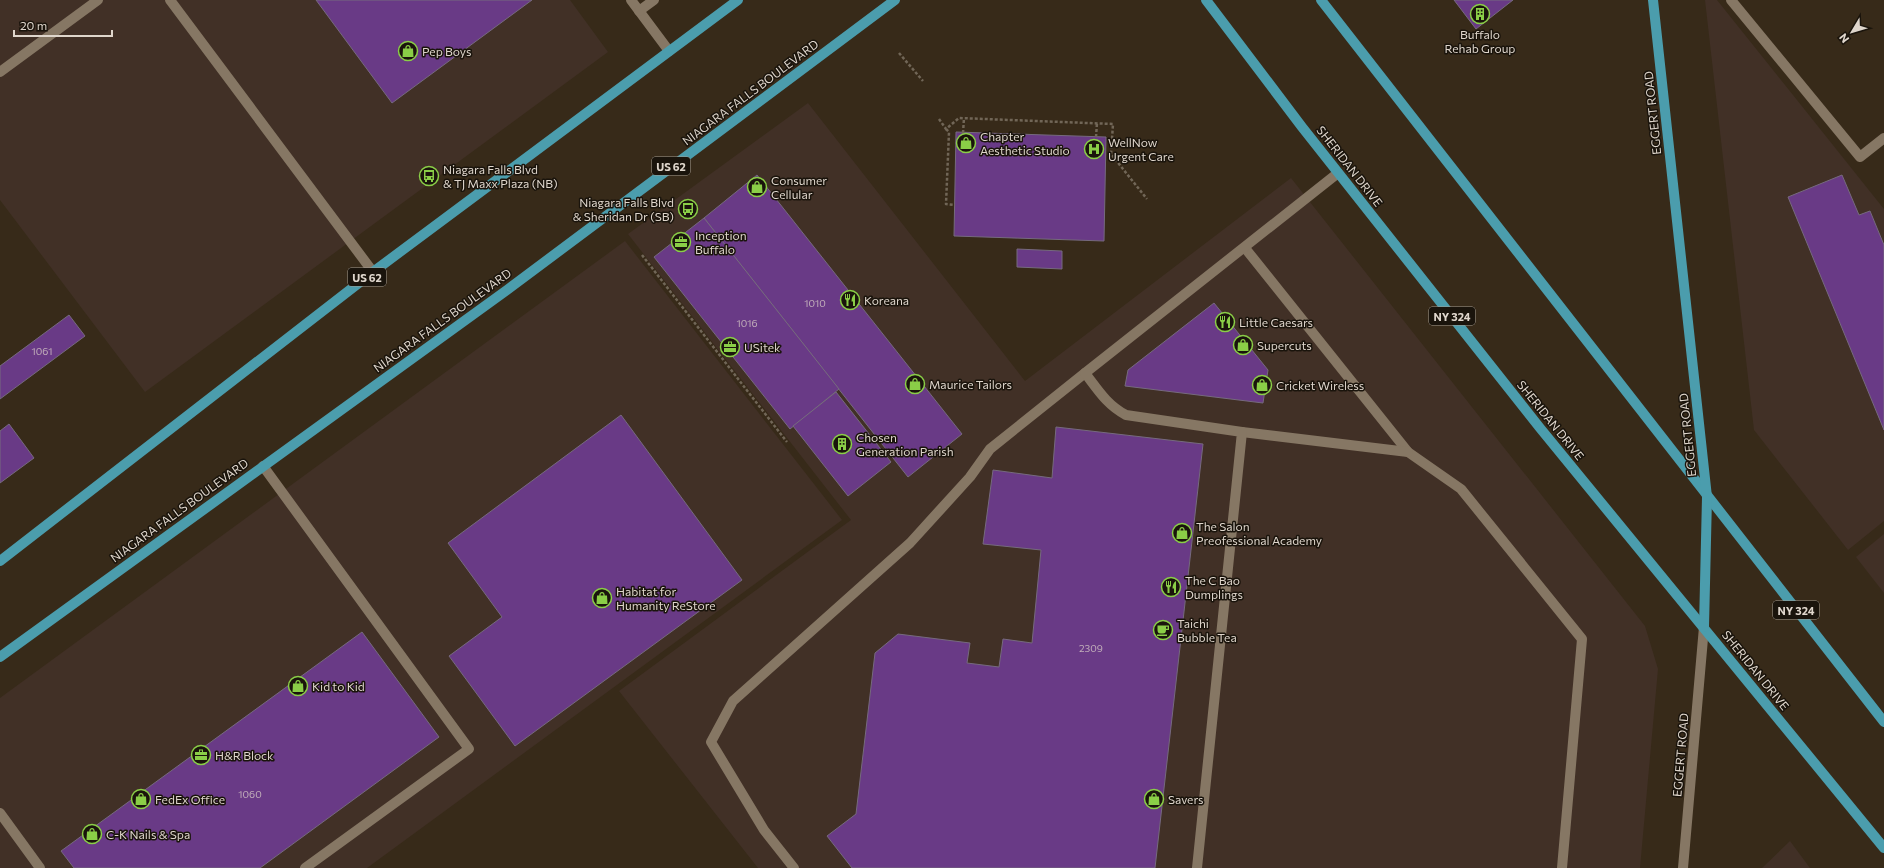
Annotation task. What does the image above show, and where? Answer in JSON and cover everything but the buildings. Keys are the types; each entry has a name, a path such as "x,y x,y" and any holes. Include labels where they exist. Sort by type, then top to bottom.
{"main road":[{"name":"US 62","path":"0,561 373,272 738,0"},
{"name":"NIAGARA FALLS BOULEVARD","path":"0,657 507,290 895,0"},
{"name":"SHERIDAN DRIVE","path":"1206,0 1338,173 1540,428 1884,848"},
{"name":"NY 324","path":"1321,0 1707,497 1884,722"},
{"name":"EGGERT ROAD","path":"1653,0 1707,497 1704,627"}],"street":[{"path":"0,72 98,0"},
{"path":"170,0 373,272"},
{"path":"631,0 669,51"},
{"path":"639,11 654,0"},
{"path":"1732,0 1860,157 1884,138"},
{"path":"794,868 764,830 711,742 733,701 910,543 970,477 990,449 1338,173"},
{"path":"1245,248 1408,452 1461,489 1582,639 1562,868"},
{"path":"1085,373 1104,398 1114,408 1126,415 1242,432 1408,452"},
{"path":"1197,868 1242,432"},
{"path":"263,466 469,749 305,868"},
{"name":"EGGERT ROAD","path":"1682,868 1704,627"},
{"path":"0,813 40,868"}],"path":[{"path":"899,53 923,81"},
{"path":"946,129 959,118 1113,124 1112,154 1147,199"},
{"path":"964,118 964,133"},
{"path":"938,120 949,132 946,204 955,205"},
{"path":"1096,137 1097,123"},
{"path":"642,255 787,442"}],"shaded area":[{"path":"0,0 570,0 608,52 145,392 0,200"},
{"path":"1705,0 1717,0 1884,209 1884,521 1848,550 1754,430"},
{"path":"808,103 1025,381 1291,178 1645,626 1658,669 1640,868 758,868 619,691 851,520 628,234"},
{"path":"625,241 842,520 367,868 0,868 0,698"},
{"path":"1884,534 1884,593 1856,557"},
{"path":"1790,841 1810,868 1762,868"}],"place":[{"name":"Buffalo Rehab Group","path":"1480,14"},
{"name":"Pep Boys","path":"408,51"},
{"name":"Chapter Aesthetic Studio","path":"966,143"},
{"name":"WellNow Urgent Care","path":"1094,149"},
{"name":"Niagara Falls Blvd & TJ Maxx Plaza (NB)","path":"429,176"},
{"name":"Consumer Cellular","path":"757,187"},
{"name":"Niagara Falls Blvd & Sheridan Dr (SB)","path":"688,209"},
{"name":"Inception Buffalo","path":"681,242"},
{"name":"Koreana","path":"850,300"},
{"name":"Little Caesars","path":"1225,322"},
{"name":"Supercuts","path":"1243,345"},
{"name":"USitek","path":"730,347"},
{"name":"Maurice Tailors","path":"915,384"},
{"name":"Cricket Wireless","path":"1262,385"},
{"name":"Chosen Generation Parish","path":"842,444"},
{"name":"The Salon Preofessional Academy","path":"1182,533"},
{"name":"The C Bao Dumplings","path":"1171,587"},
{"name":"Habitat for Humanity ReStore","path":"602,598"},
{"name":"Taichi Bubble Tea","path":"1163,630"},
{"name":"Kid to Kid","path":"298,686"},
{"name":"H&R Block","path":"201,755"},
{"name":"FedEx Office","path":"141,799"},
{"name":"Savers","path":"1154,799"},
{"name":"C-K Nails & Spa","path":"92,834"}]}
